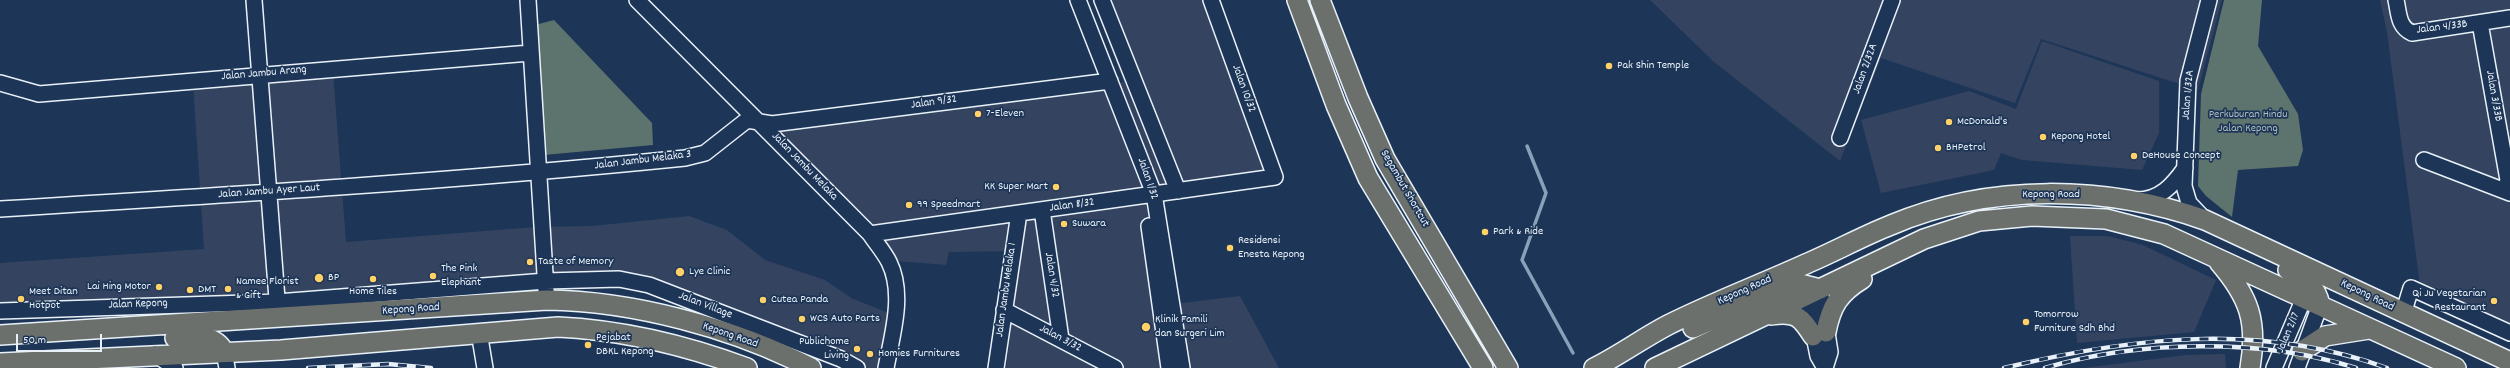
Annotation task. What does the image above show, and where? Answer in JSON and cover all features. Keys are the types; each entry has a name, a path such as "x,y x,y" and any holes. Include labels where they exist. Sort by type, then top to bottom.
{"main road":[{"name":"Segambut Shortcut","path":"1297,0 1336,105 1368,178 1482,367"},
{"name":"Segambut Shortcut","path":"1320,0 1358,98 1385,159 1499,350 1508,368"},
{"name":"Kepong Road","path":"1602,364 1667,326 1893,224 1968,202 2024,194 2094,195 2128,199 2179,211 2245,237 2403,314 2510,362"},
{"name":"Kepong Road","path":"1655,368 1765,316 1812,290 1903,248 1944,231 1978,222 2013,217 2072,216 2106,219 2151,229 2215,258 2314,299 2369,329 2456,368"},
{"path":"1580,368 1602,364 1665,340 1787,287 1812,290 1828,266 1876,239 1893,224"},
{"path":"2245,237 2253,254 2306,280 2314,299 2334,293 2344,296 2434,339 2465,349 2480,349"},
{"path":"1765,316 1784,313 1797,316 1820,334 1832,306 1840,294 1875,271 1903,248"},
{"path":"2215,258 2235,281 2250,308 2254,326 2250,368"},
{"name":"Kepong Road","path":"0,335 277,310 546,291 688,322 747,341 811,368"},
{"name":"Kepong Road","path":"0,363 154,354 225,360 281,350 558,327 583,328 679,348 747,368"},
{"path":"2300,360 2325,336 2369,329"},
{"path":"0,346 197,336 215,340 225,360"},
{"path":"1499,350 1510,364 1518,368"}],"street":[{"path":"254,0 270,193 277,310"},
{"path":"528,0 530,53 546,291"},
{"name":"Jalan Jambu Melaka","path":"637,0 759,120 870,234 889,262 895,282 895,322 886,368"},
{"name":"Jalan 1/32","path":"1078,0 1154,194 1182,368"},
{"path":"1102,0 1178,191"},
{"name":"Jalan 10/32","path":"1211,0 1275,177"},
{"name":"Jalan 2/32A","path":"1840,138 1892,0"},
{"name":"Jalan 1/32A","path":"2185,168 2188,81 2209,0"},
{"name":"Jalan 4/33B","path":"2396,0 2401,24 2406,30 2412,33 2510,18"},
{"name":"Jalan 3/33B","path":"2424,160 2508,192 2508,180 2480,23"},
{"name":"Jalan Jambu Arang","path":"0,83 39,94 261,74 530,53"},
{"name":"Jalan 9/32","path":"759,120 772,124 1110,81"},
{"name":"Jalan Jambu Melaka 3","path":"538,173 698,155 705,153 723,141 747,120 759,120"},
{"path":"2128,199 2150,199 2159,195 2175,182 2185,168"},
{"path":"2185,168 2186,195 2195,211 2205,220"},
{"name":"Jalan Jambu Ayer Laut","path":"0,209 270,193 538,173"},
{"name":"Jalan 8/32","path":"870,234 1275,177"},
{"path":"1132,197 1145,204 1148,212 1169,368"},
{"name":"Jalan 4/32","path":"1042,210 1061,340"},
{"name":"Jalan Jambu Melaka 1","path":"996,368 1019,213"},
{"name":"Jalan Village","path":"546,291 619,279 643,283 827,354 857,368"},
{"path":"2403,314 2411,288 2510,333"},
{"path":"1812,290 1820,334 1818,356 1825,368"},
{"name":"Jalan 2/17","path":"2300,360 2314,299"},
{"name":"Jalan 2/17","path":"2274,368 2314,299"},
{"name":"Jalan Kepong","path":"0,311 277,310"},
{"name":"Jalan 3/32","path":"1004,310 1115,368"},
{"path":"471,334 480,338 485,368"},
{"path":"154,354 175,368"}],"shaded area":[{"path":"1092,0 1202,0 1267,170 1143,188 1166,305 1240,296 1279,368 1006,368 1021,251 949,252 946,265 897,261 875,226 776,130 1124,82"},
{"path":"1650,0 2222,0 2198,90 2041,39 2015,103 1881,58 1840,161 1714,62"},
{"path":"2380,0 2510,0 2510,339 2422,301 2387,32"},
{"path":"2042,41 2159,81 2159,133 2142,170 2022,160 2001,153 1994,170 1881,193 1861,120 1969,91 2016,109"},
{"path":"333,72 346,242 535,227 592,226 689,216 727,230 765,260 825,280 851,298 891,314 880,368 866,368 841,355 650,280 0,307 0,263 204,249 193,84"},
{"path":"2070,236 2108,236 2143,245 2216,280 2194,332 2077,343"},
{"path":"2225,354 2226,368 2083,368 2186,355"}],"green space":[{"name":"Perkuburan Hindu Jalan Kepong","path":"2224,0 2262,0 2258,46 2298,114 2303,150 2298,166 2238,170 2232,217 2206,196 2198,186 2201,94"},
{"path":"554,20 652,123 653,145 544,155 535,25"}],"waterway":[{"path":"1527,146 1546,193 1522,260 1573,353"}],"railway":[{"path":"2004,368 2100,348 2148,342 2196,339 2243,340 2291,344 2339,354 2387,368"},
{"path":"2045,368 2081,359 2120,352 2200,346 2241,347 2281,351 2320,358 2356,368"},
{"path":"308,368 388,364 431,368"}],"place":[{"name":"Pak Shin Temple","path":"1609,66"},
{"name":"7-Eleven","path":"978,114"},
{"name":"McDonald's","path":"1949,122"},
{"name":"Kepong Hotel","path":"2043,137"},
{"name":"BHPetrol","path":"1938,148"},
{"name":"DeHouse Concept","path":"2134,156"},
{"name":"KK Super Mart","path":"1056,187"},
{"name":"99 Speedmart","path":"909,205"},
{"name":"Suwara","path":"1064,224"},
{"name":"Park & Ride","path":"1485,232"},
{"name":"Residensi Enesta Kepong","path":"1230,248"},
{"name":"Taste of Memory","path":"530,262"},
{"name":"Lye Clinic","path":"680,272"},
{"name":"The Pink Elephant","path":"433,276"},
{"name":"BP","path":"319,278"},
{"name":"Home Tiles","path":"373,279"},
{"name":"Lai Hing Motor","path":"159,287"},
{"name":"Namee Florist & Gift","path":"228,289"},
{"name":"DMT","path":"190,290"},
{"name":"Meet Ditan Hotpot","path":"21,299"},
{"name":"Cutea Panda","path":"763,300"},
{"name":"Qi Ju Vegetarian Restaurant","path":"2494,301"},
{"name":"WCS Auto Parts","path":"802,319"},
{"name":"Tomorrow Furniture Sdh Bhd","path":"2026,322"},
{"name":"Klinik Famili dan Surgeri Lim","path":"1146,327"},
{"name":"Pejabat DBKL Kepong","path":"588,345"},
{"name":"Publichome Living","path":"857,349"},
{"name":"Homies Furnitures","path":"870,354"}]}
